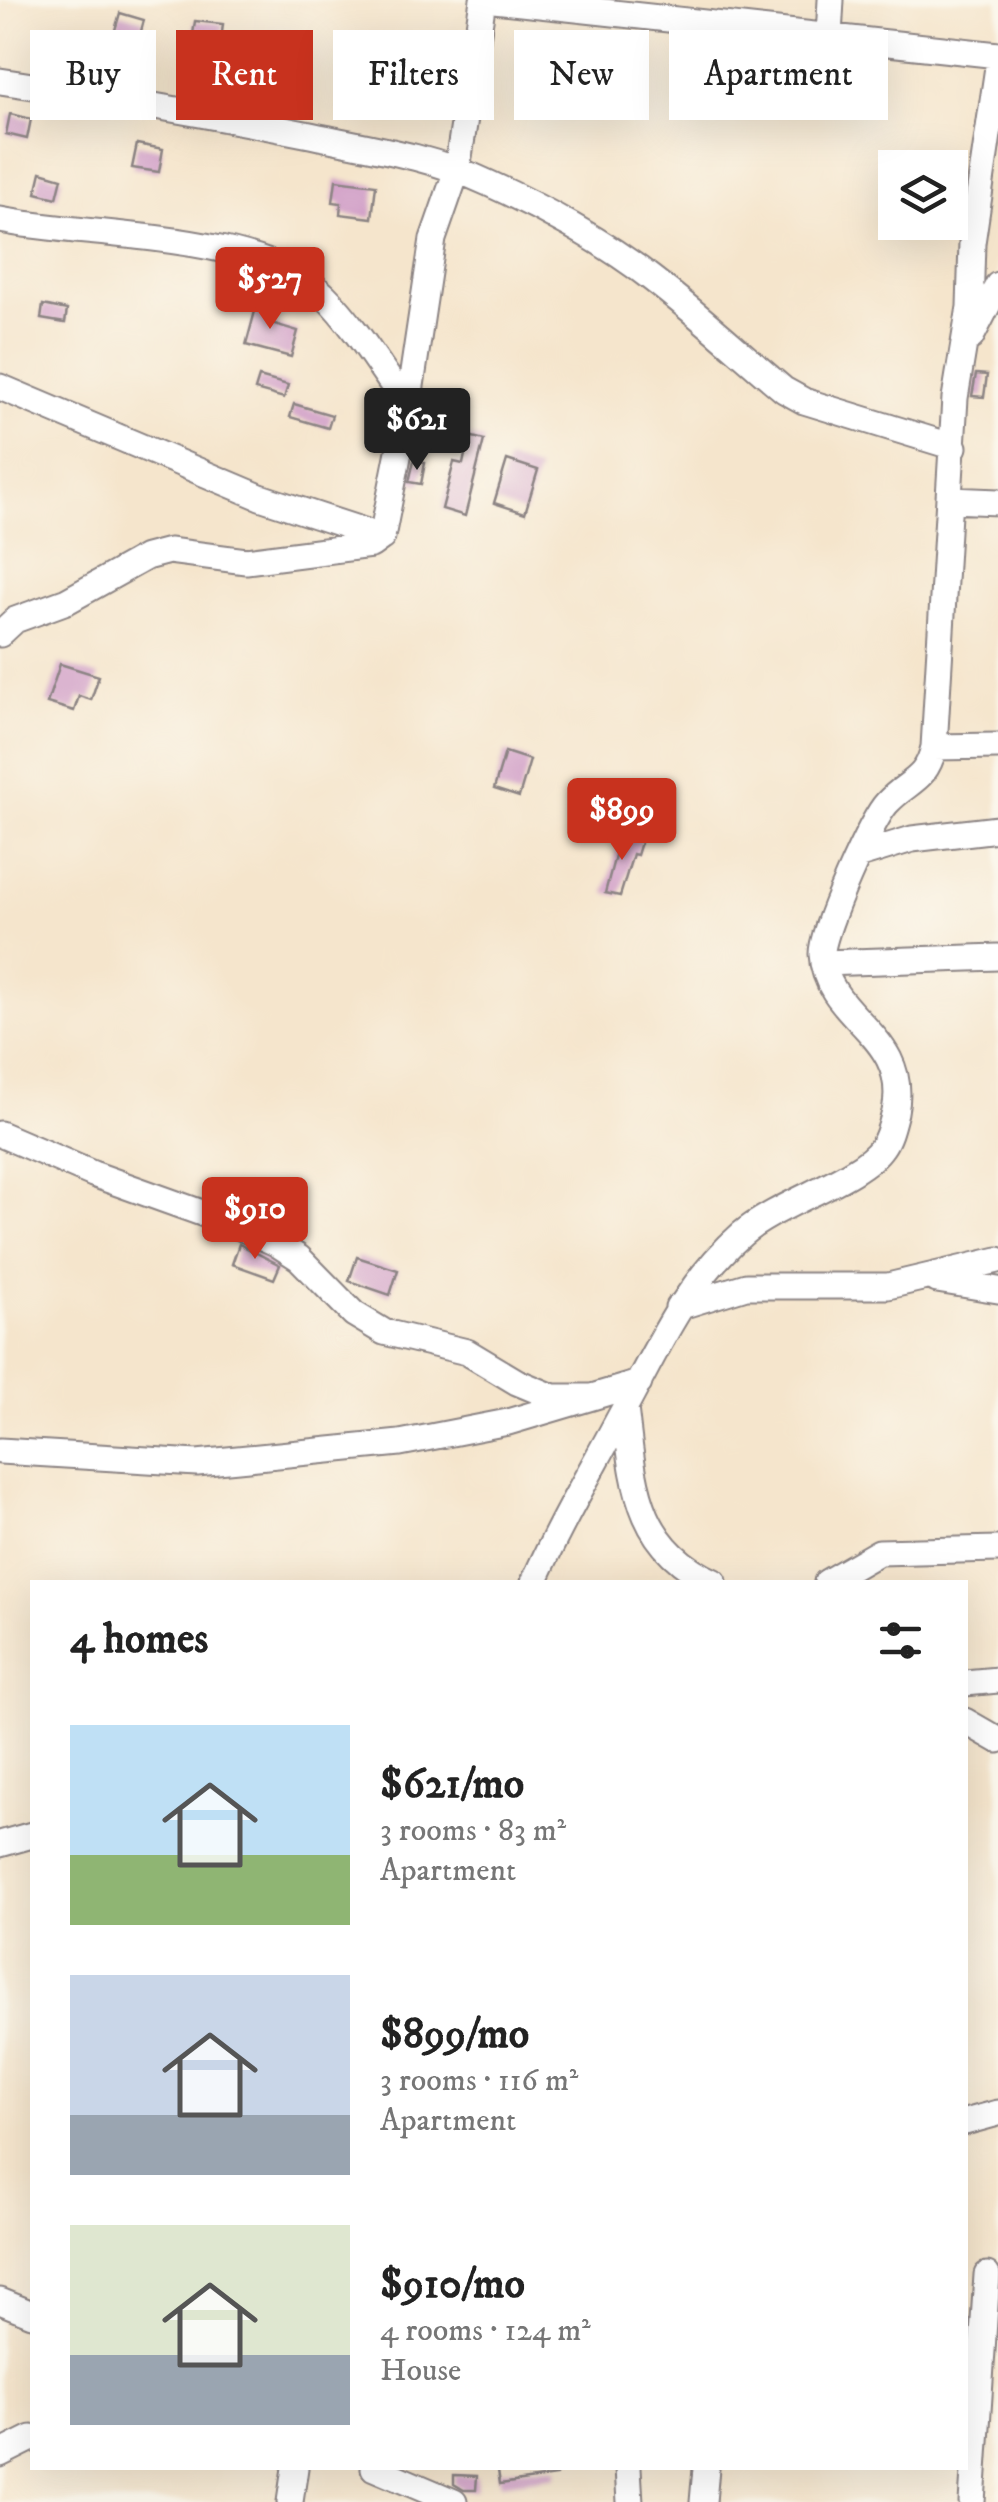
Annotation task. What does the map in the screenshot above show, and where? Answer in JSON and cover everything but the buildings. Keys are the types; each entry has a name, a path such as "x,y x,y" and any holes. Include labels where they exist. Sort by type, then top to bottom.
{"street":[{"path":"0,634 15,620 67,601 146,557 168,551 257,560 370,546 382,537 408,406 433,239 457,170 483,0"},
{"path":"494,0 773,30"},
{"path":"829,30 831,0"},
{"path":"888,43 998,55"},
{"path":"535,1580 678,1307 741,1234 765,1216 868,1163 883,1146 896,1103 896,1072 881,1045 838,997 823,963 822,950 828,923 882,808 923,775 934,747 955,398 970,307 972,244 998,67"},
{"path":"0,81 248,123 457,170 566,225 648,276 784,390 804,401 954,447"},
{"path":"0,220 210,248 276,266 323,294 408,406"},
{"path":"964,350 998,285"},
{"path":"0,387 260,497 382,537"},
{"path":"951,500 998,502"},
{"path":"934,747 998,746"},
{"path":"860,855 912,840 998,829"},
{"path":"823,963 998,957"},
{"path":"0,1134 93,1174 276,1243 298,1258 354,1314 384,1332 467,1352 517,1382 554,1396 590,1397"},
{"path":"678,1307 746,1286 888,1286 998,1260"},
{"path":"927,1278 998,1290"},
{"path":"0,1451 197,1463 400,1442 508,1422 638,1383"},
{"path":"625,1408 639,1506 649,1526 672,1554 711,1580"},
{"path":"830,1580 879,1552 998,1549"},
{"path":"968,1683 998,1680"},
{"path":"968,1723 998,1740"},
{"path":"0,1844 30,1836"},
{"path":"968,2121 998,2113"},
{"path":"972,2502 972,2410 983,2275"},
{"path":"0,2301 30,2313"},
{"path":"0,2454 30,2439"},
{"path":"290,2502 295,2470"},
{"path":"379,2470 454,2502"},
{"path":"628,2470 630,2502"},
{"path":"703,2502 706,2470"}]}
